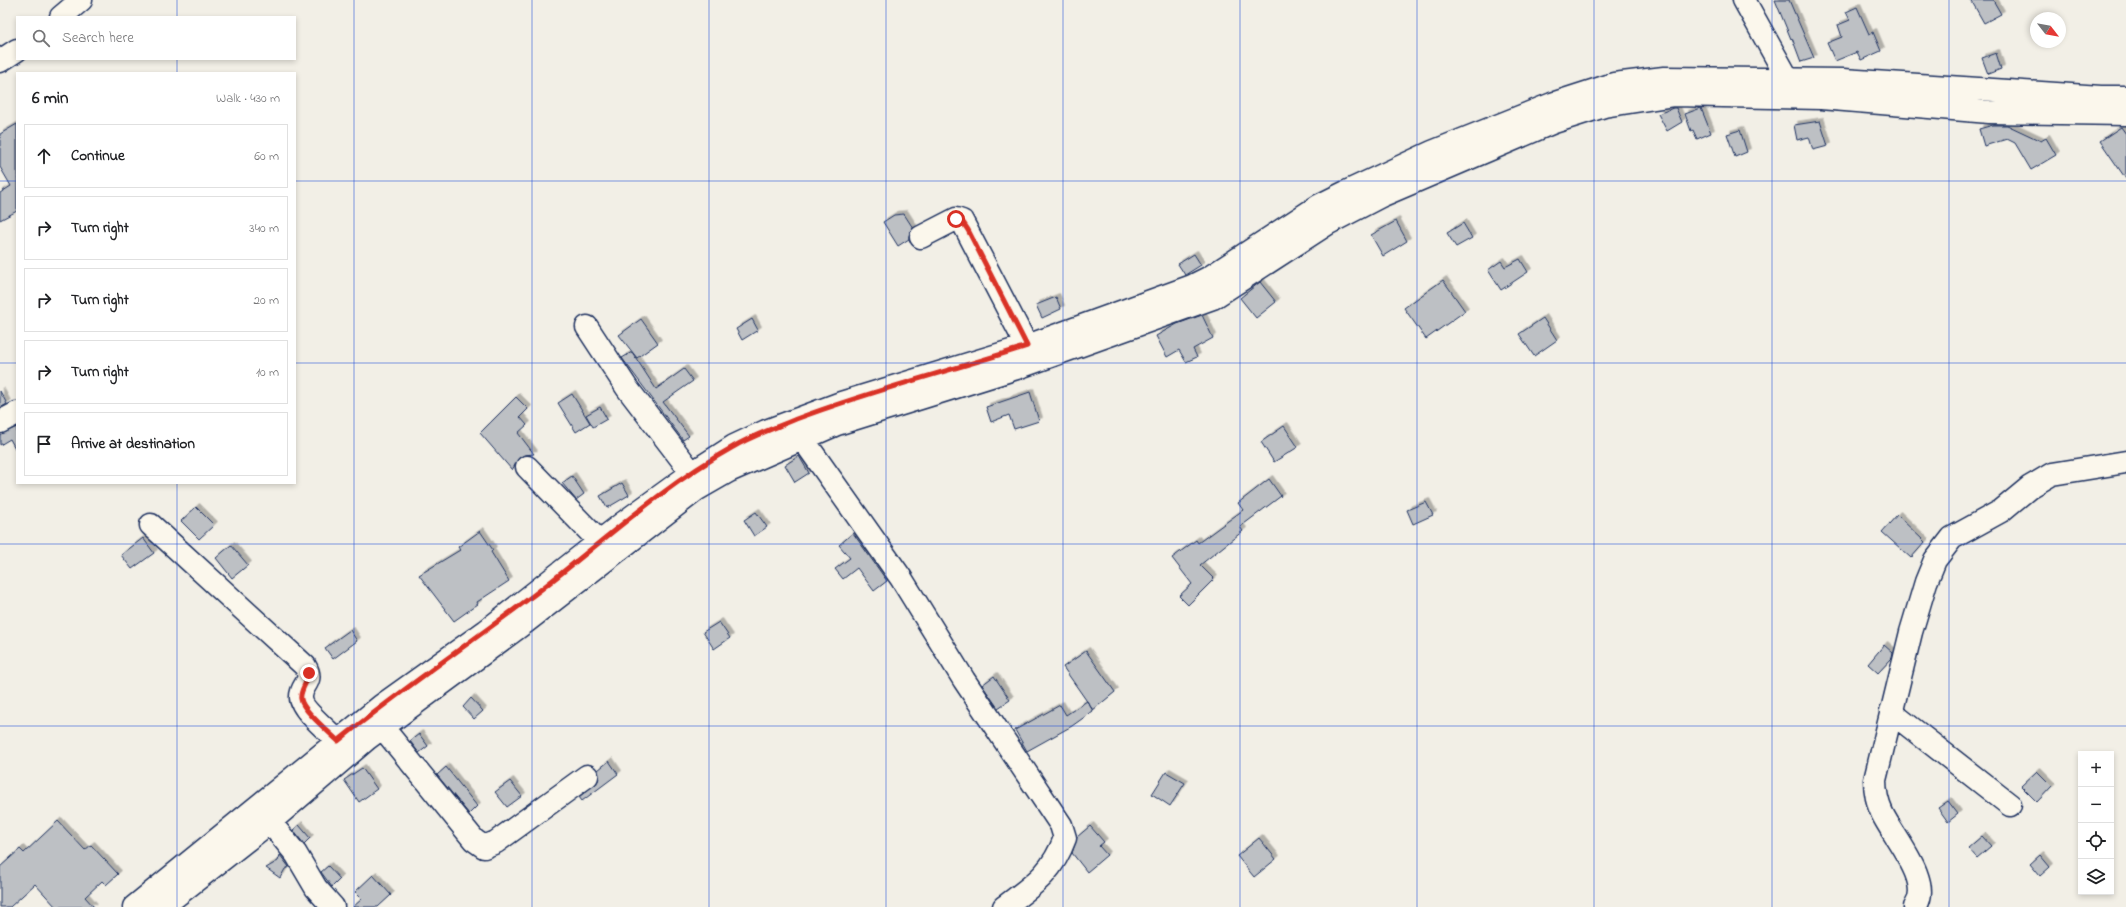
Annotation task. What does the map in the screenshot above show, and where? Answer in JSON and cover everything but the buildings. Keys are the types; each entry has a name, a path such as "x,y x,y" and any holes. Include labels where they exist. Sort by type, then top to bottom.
{"street":[{"path":"62,16 82,0"},
{"path":"1744,0 1788,79"},
{"path":"0,61 16,51"},
{"path":"134,907 381,706 492,626 692,473 734,446 816,412 1027,346 1192,286 1210,277 1320,205 1432,152 1552,104 1614,84 1636,80 1664,78 1843,80 2101,97 2126,97"},
{"path":"162,907 270,822 382,728 523,624 696,490 729,471 837,424 1020,367 1213,298 1327,224 1381,196 1554,122 1604,106 1674,95 1821,98 1989,112 2126,114"},
{"path":"921,237 947,222 956,219 962,221 1027,346"},
{"path":"587,326 624,383 692,473"},
{"path":"0,422 16,414"},
{"path":"802,438 901,578 964,680 1061,825 1065,838 1054,863 1036,882 1004,907"},
{"path":"1915,907 1920,901 1921,892 1919,879 1882,814 1876,796 1874,780 1911,632 1926,582 1935,560 1952,538 2001,511 2030,487 2052,474 2126,462"},
{"path":"527,467 600,542"},
{"path":"151,525 305,666 309,673 308,681 302,693 301,700 304,707 338,741"},
{"path":"1892,712 2010,805"},
{"path":"382,728 474,840 484,847 496,842 587,776"},
{"path":"270,822 296,854 316,888 333,907"}],"route":[{"path":"309,673 308,681 302,693 301,700 304,707 338,741 381,706 486,631 540,590 623,523 692,473 734,446 766,431 841,402 988,359 1027,346 968,230 962,221 956,219"}]}
